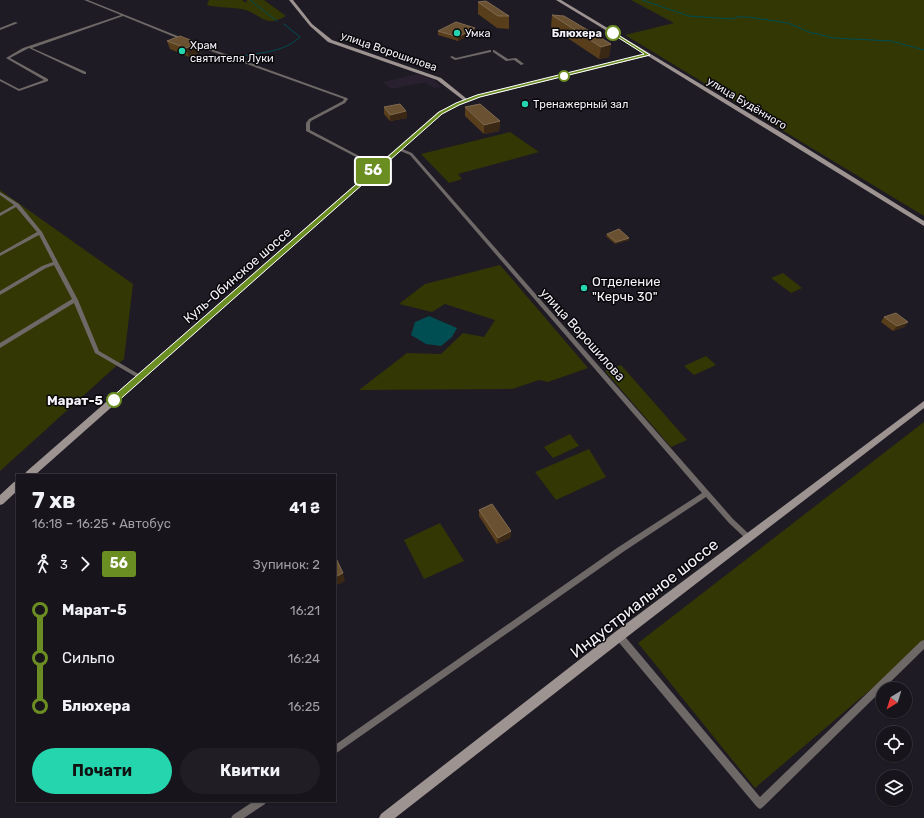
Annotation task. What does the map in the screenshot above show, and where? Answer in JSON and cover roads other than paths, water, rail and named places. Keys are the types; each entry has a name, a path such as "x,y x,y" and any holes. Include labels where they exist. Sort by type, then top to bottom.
{"main road":[{"name":"улица Ворошилова","path":"291,0 311,25 330,41 439,79 466,100"},
{"name":"улица Будённого","path":"558,0 924,224"},
{"name":"Куль-Обинское шоссе","path":"30,474 434,117 466,100 648,55"},
{"name":"Индустриальное шоссе","path":"385,818 619,636 924,404"},
{"path":"0,501 16,486"}],"street":[{"path":"84,0 122,16 346,99 344,102 310,120 308,123 308,132 378,167"},
{"path":"0,80 19,90 47,80 8,59 12,54 122,16"},
{"path":"0,28 16,23"},
{"path":"30,48 85,74"},
{"path":"452,57 455,59 492,51 507,60 515,59 522,64"},
{"name":"улица Ворошилова","path":"398,149 411,154 706,493 732,522 748,537"},
{"path":"0,193 17,205 40,232 75,300 97,352 140,377"},
{"path":"0,215 17,205"},
{"path":"0,255 40,232"},
{"path":"0,293 44,267 55,263"},
{"path":"0,346 75,300"},
{"path":"336,749 620,550 706,493"},
{"path":"619,636 760,804 924,644"},
{"path":"236,818 260,802"}],"water":[{"path":"429,316 457,328 452,337 441,346 426,344 411,335 415,322"}],"waterway":[{"path":"250,0 277,21"},
{"path":"642,0 689,16 733,19 737,17 748,17 788,23 809,32 834,38 891,41 924,50"},
{"path":"243,56 280,49 294,42 300,37 284,24"}],"place":[{"name":"Умка","path":"457,33"},
{"name":"Блюхера","path":"613,33"},
{"name":"Храм святителя Луки","path":"182,51"},
{"name":"Тренажерный зал","path":"525,104"},
{"name":"Отделение \"Керчь 30\"","path":"584,288"},
{"name":"Марат-5","path":"114,400"}]}
